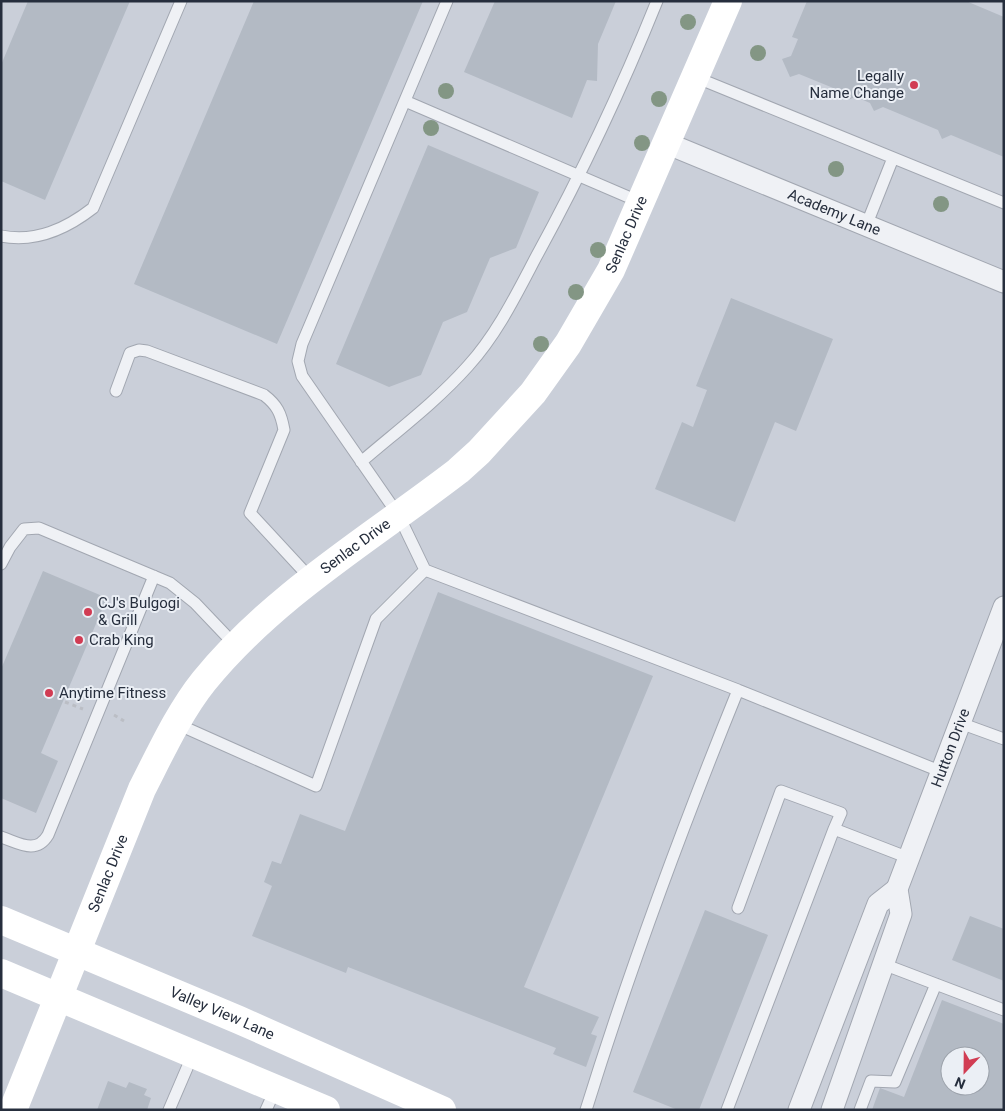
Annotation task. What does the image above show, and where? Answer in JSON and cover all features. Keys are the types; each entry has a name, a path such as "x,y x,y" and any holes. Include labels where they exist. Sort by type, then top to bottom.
{"street":[{"name":"Senlac Drive","path":"18,1108 58,996 142,790 177,724 203,682 235,645 289,595 398,516 479,452 533,394 568,344 611,270 728,1"},
{"name":"Academy Lane","path":"666,144 1004,282"},
{"name":"Hutton Drive","path":"799,1110 878,904 897,889 1004,607"},
{"path":"832,1110 901,914 897,889"},
{"name":"Valley View Lane","path":"1,920 77,951 442,1110"},
{"path":"1,973 193,1053 271,1099 326,1110"}],"lane":[{"path":"1,236 12,238 45,236 72,224 94,208 181,1"},
{"path":"447,1 302,344 298,361 302,376 398,516 425,570 738,690 942,772"},
{"path":"361,462 429,405 474,359 500,324 561,211 640,43 657,1"},
{"path":"695,77 1004,203"},
{"path":"405,101 641,202"},
{"path":"866,226 893,158"},
{"path":"116,391 130,353 139,350 147,351 264,395 276,405 282,416 284,430 250,514 312,578"},
{"path":"1,564 18,535 24,529 32,527 154,576 180,589 235,645"},
{"path":"177,724 316,786 376,619 425,570"},
{"path":"1,837 27,846 36,847 43,844 154,576"},
{"path":"586,1110 614,1020 709,762 738,690"},
{"path":"960,723 1004,739"},
{"path":"727,1110 841,813 781,790 738,908"},
{"path":"834,829 909,858"},
{"path":"883,964 1004,1010"},
{"path":"860,1110 871,1081 895,1082 936,984"},
{"path":"169,1110 193,1053"}],"shaded area":[{"path":"1,1 1004,1 1004,1110 1,1110"}],"building":[{"path":"28,1 130,1 45,200 1,181 1,65"},
{"path":"254,1 423,1 277,344 134,284"},
{"path":"495,1 616,1 598,44 597,81 587,80 572,118 464,72"},
{"name":"Legally Name Change","path":"807,1 966,1 1004,17 1004,157 951,135 942,139 938,130 883,107 874,111 870,103 856,97 847,100 843,92 799,74 790,77 782,59 791,56 798,39 792,37"},
{"path":"428,145 539,192 516,248 490,258 467,312 443,322 421,375 389,387 336,364"},
{"path":"731,298 833,339 796,431 775,422 735,522 655,489 682,422 693,427 707,390 696,386"},
{"path":"43,571 107,598 41,753 58,761 36,813 1,798 1,669"},
{"path":"438,592 653,676 524,987 599,1017 591,1034 597,1036 586,1067 553,1054 556,1048 348,967 346,973 252,936 272,886 264,882 272,861 281,864 300,814 345,831"},
{"path":"705,910 768,935 699,1110 678,1110 633,1092"},
{"path":"970,916 1004,929 1004,981 952,960"},
{"path":"942,1000 1004,1024 1003,1110 872,1110 880,1088 904,1097"},
{"path":"108,1081 126,1088 129,1082 147,1089 144,1095 151,1098 147,1110 97,1110"}],"place":[{"name":"Legally Name Change","path":"914,85"},
{"name":"CJ's Bulgogi & Grill","path":"88,612"},
{"name":"Crab King","path":"79,640"},
{"name":"Anytime Fitness","path":"49,693"}]}
